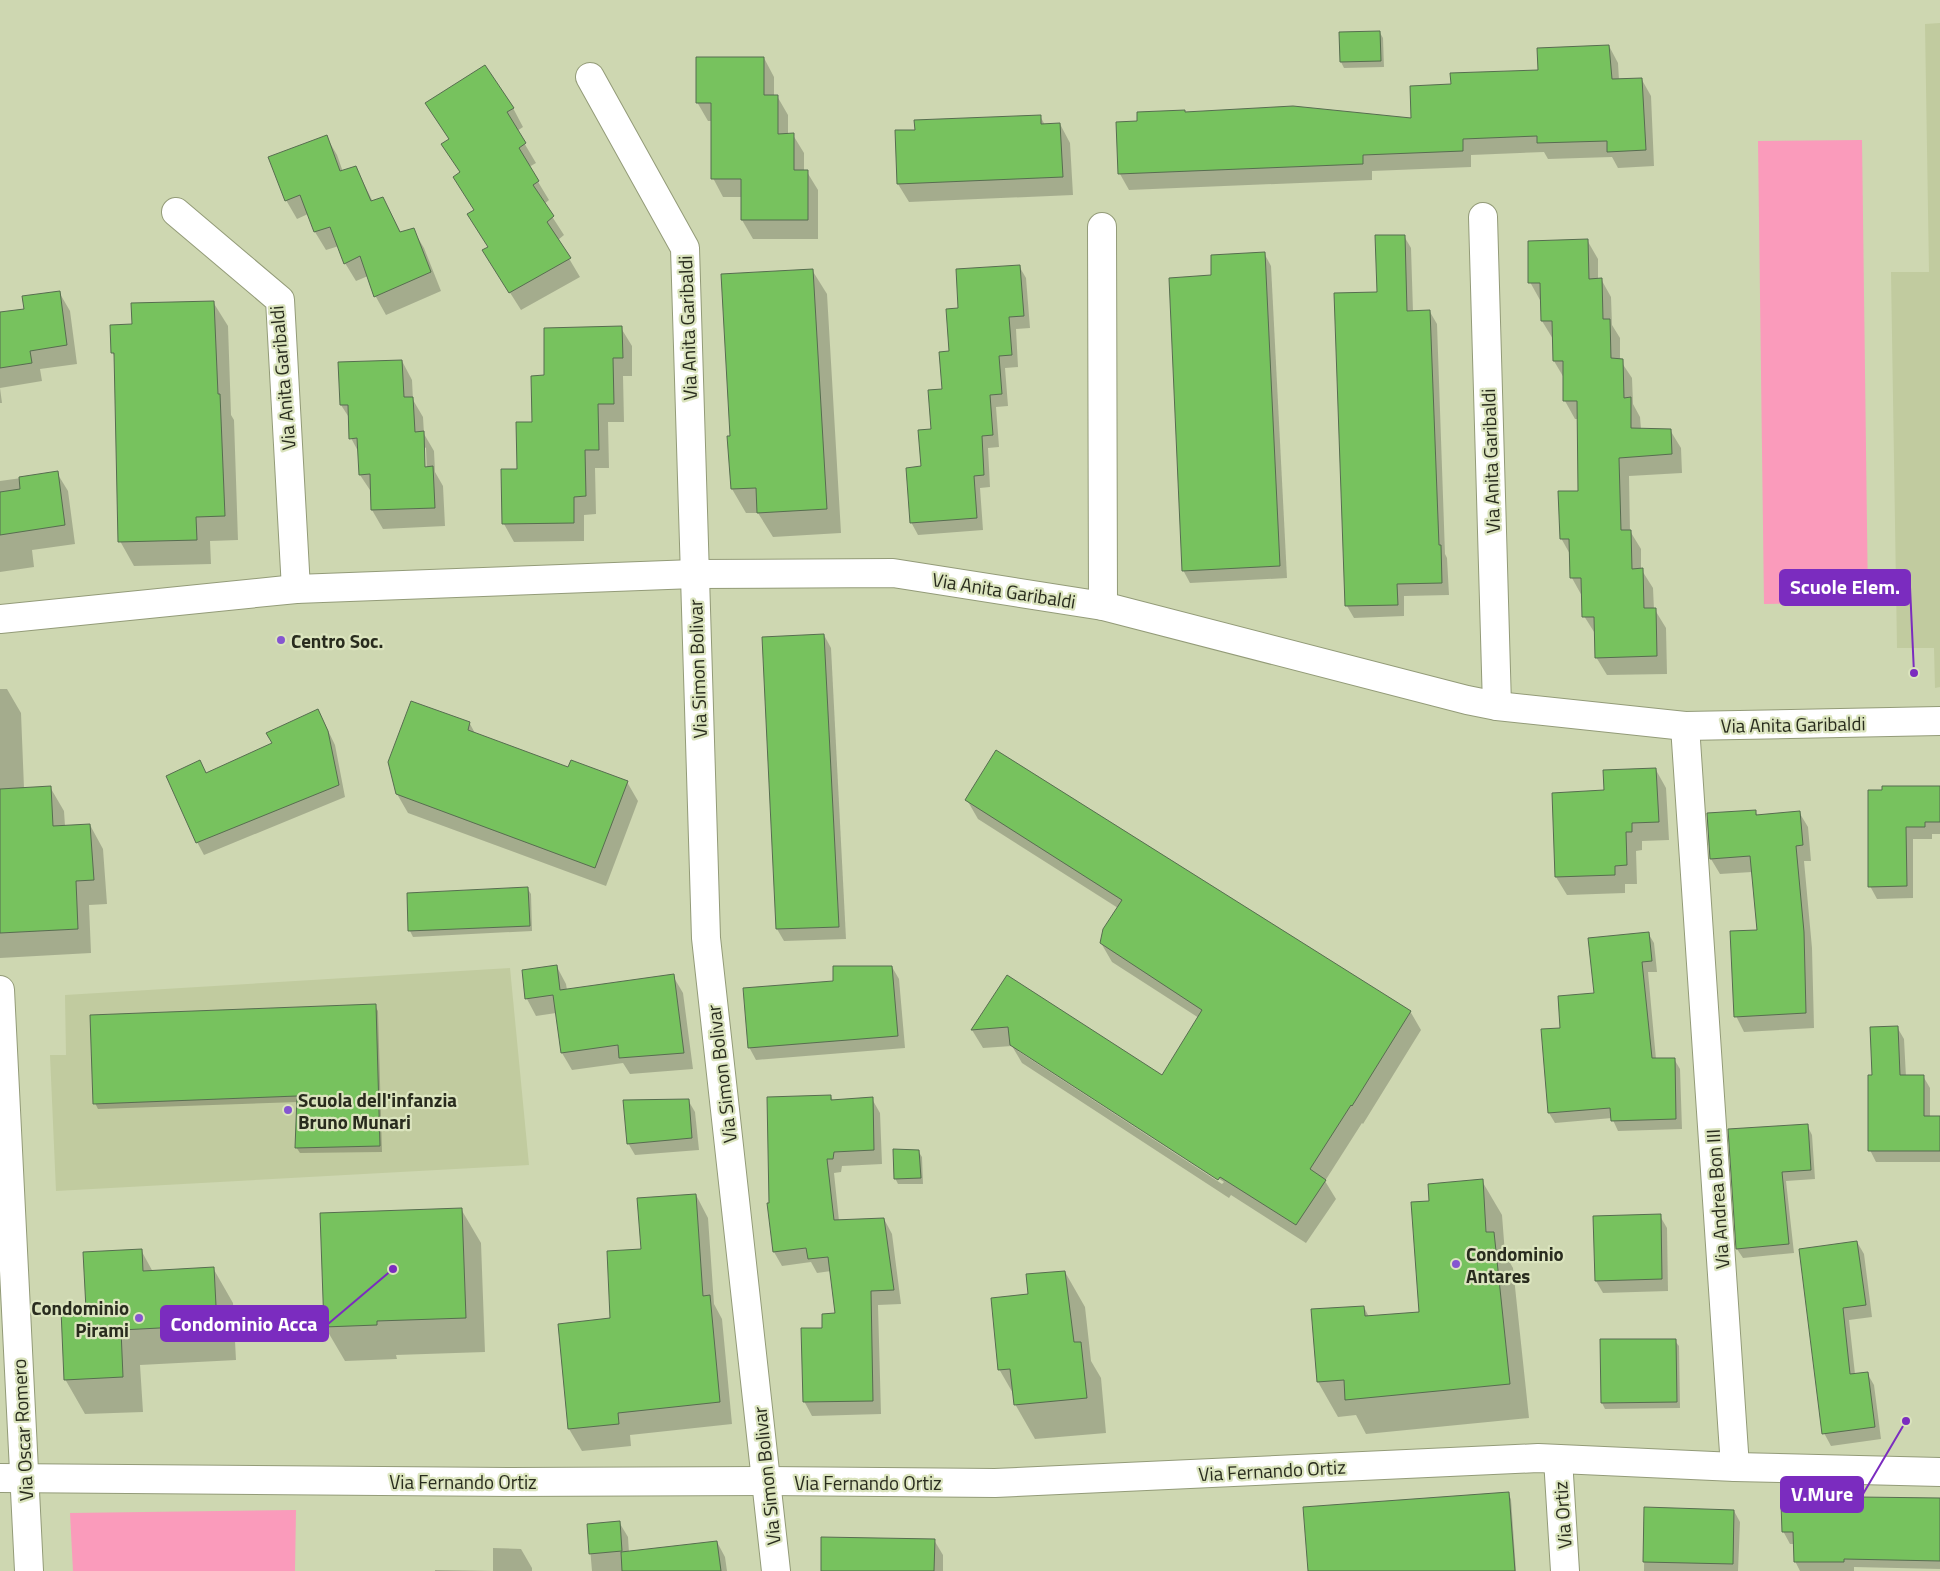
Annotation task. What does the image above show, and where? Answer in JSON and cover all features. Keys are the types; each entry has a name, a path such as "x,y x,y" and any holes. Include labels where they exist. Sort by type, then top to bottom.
{"street":[{"name":"Via Anita Garibaldi","path":"590,77 685,248 694,574"},
{"name":"Via Anita Garibaldi","path":"176,212 280,300 296,589"},
{"name":"Via Anita Garibaldi","path":"1483,217 1497,706"},
{"name":"Via Anita Garibaldi","path":"1102,227 1103,606"},
{"name":"Via Anita Garibaldi","path":"0,619 296,589 694,574 893,573 1103,606 1467,700 1497,706 1685,726 1940,721"},
{"name":"Via Simon Bolivar","path":"694,574 707,951 776,1571"},
{"name":"Via Andrea Bon III","path":"1685,726 1735,1467"},
{"name":"Via Oscar Romero","path":"0,990 12,1478 29,1571"},
{"name":"Via Fernando Ortiz","path":"12,1478 499,1482 767,1481 995,1483 1548,1459 1735,1467"},
{"name":"Via Ortiz","path":"1548,1459 1565,1571"},
{"path":"1735,1467 1940,1472"}],"shaded area":[{"path":"1940,23 1940,687 1935,688 1934,648 1897,648 1891,272 1929,272 1925,24"},
{"path":"1862,140 1868,603 1764,604 1758,141"},
{"name":"Scuola dell'infanzia Bruno Munari","path":"510,968 529,1165 56,1191 50,1055 66,1055 65,995"},
{"path":"296,1510 295,1571 73,1571 70,1513"}],"building":[{"path":"1380,31 1381,61 1340,62 1339,32"},
{"path":"1609,45 1612,79 1642,78 1646,150 1607,152 1607,141 1537,143 1537,136 1463,139 1463,151 1363,155 1363,164 1118,174 1116,122 1137,121 1137,112 1185,110 1185,112 1293,106 1411,118 1410,86 1451,84 1450,73 1538,70 1537,48"},
{"path":"696,57 764,57 764,95 778,95 778,134 794,133 794,170 808,170 808,220 741,220 741,179 711,179 711,103 696,103"},
{"path":"485,65 514,108 507,112 526,143 519,148 539,181 533,185 554,216 547,222 571,258 509,293 482,250 488,247 467,214 474,210 453,177 460,172 441,144 449,139 425,103"},
{"path":"1041,115 1041,124 1060,123 1063,177 897,184 895,130 915,130 914,120"},
{"path":"327,135 340,171 356,166 371,201 383,197 400,232 414,228 431,272 374,297 360,256 344,264 330,227 314,232 300,195 285,201 268,157"},
{"path":"1375,235 1405,235 1407,311 1430,310 1442,583 1397,584 1398,605 1345,606 1334,293 1377,292"},
{"path":"1588,239 1589,279 1602,278 1603,319 1610,319 1611,358 1623,359 1624,398 1631,397 1631,428 1671,429 1672,454 1619,458 1621,530 1631,530 1632,569 1643,568 1644,608 1656,608 1657,656 1595,658 1594,617 1582,617 1581,578 1570,578 1569,539 1560,539 1558,491 1578,491 1577,401 1563,401 1563,361 1553,361 1552,321 1541,321 1540,283 1528,283 1528,241"},
{"path":"1265,252 1280,566 1182,571 1169,278 1211,275 1211,255"},
{"path":"1020,265 1024,316 1009,317 1012,355 999,356 1002,394 990,395 993,435 982,436 984,475 974,476 977,518 910,523 906,468 921,466 918,430 931,429 928,390 942,389 939,352 949,351 946,309 958,308 956,269"},
{"path":"813,269 827,509 757,513 756,488 731,489 727,436 730,436 721,274"},
{"path":"60,291 67,345 30,351 32,363 0,368 0,312 24,309 22,296"},
{"path":"214,301 225,516 196,517 197,540 118,542 114,353 111,353 110,325 132,324 131,303"},
{"path":"622,326 623,358 613,358 614,404 598,404 599,450 585,450 586,496 574,497 574,523 502,524 501,469 517,469 516,422 532,422 531,376 544,375 544,328"},
{"path":"402,360 404,397 413,397 415,432 424,431 425,467 433,466 435,508 371,510 370,474 359,475 357,438 349,439 348,405 340,405 338,362"},
{"path":"58,471 65,525 0,535 0,492 20,489 19,477"},
{"path":"824,634 839,927 776,929 762,637"},
{"path":"411,701 470,722 468,730 568,767 571,760 628,781 595,868 396,794 388,762"},
{"path":"318,709 328,731 339,785 196,843 166,776 200,760 206,773 272,743 266,733"},
{"path":"996,750 1411,1011 1310,1169 1326,1180 1296,1225 1220,1177 1218,1180 1010,1045 1008,1027 971,1030 1007,975 1162,1075 1202,1010 1100,943 1103,929 1122,900 965,800"},
{"path":"1656,768 1659,822 1632,823 1632,832 1626,832 1627,865 1615,866 1615,875 1555,877 1552,793 1604,790 1603,770"},
{"path":"51,786 53,826 90,824 94,880 76,881 78,929 0,933 0,789"},
{"path":"1882,786 1940,786 1940,822 1925,822 1925,827 1906,827 1907,886 1868,887 1868,790 1882,790"},
{"path":"1756,810 1756,815 1800,811 1803,845 1796,846 1804,932 1806,1013 1734,1017 1730,931 1757,930 1750,856 1710,859 1707,813"},
{"path":"528,887 530,926 408,931 407,893"},
{"path":"1649,932 1652,961 1642,962 1652,1058 1675,1058 1676,1119 1611,1121 1610,1108 1548,1113 1541,1029 1560,1028 1558,996 1594,993 1588,938"},
{"path":"557,965 560,990 674,974 684,1053 619,1058 618,1045 561,1053 553,995 525,999 522,970"},
{"path":"833,966 892,966 898,1036 748,1048 743,988 833,981"},
{"path":"376,1004 380,1146 295,1148 297,1096 93,1104 90,1015"},
{"path":"1898,1026 1900,1075 1924,1075 1924,1116 1940,1116 1940,1151 1868,1151 1868,1075 1872,1075 1870,1027"},
{"path":"831,1095 831,1100 873,1097 874,1150 834,1152 833,1159 827,1159 834,1220 884,1218 894,1290 871,1291 873,1401 803,1402 801,1328 822,1328 822,1314 835,1313 828,1257 808,1259 806,1248 773,1252 767,1203 769,1203 767,1097"},
{"path":"689,1099 692,1138 627,1144 623,1100"},
{"path":"1808,1124 1811,1170 1782,1172 1789,1244 1736,1249 1728,1129"},
{"path":"893,1149 919,1150 921,1178 894,1179"},
{"name":"Condominio Antares","path":"1483,1179 1486,1232 1494,1232 1510,1384 1345,1400 1344,1380 1317,1382 1311,1309 1364,1306 1365,1316 1419,1312 1411,1202 1429,1201 1428,1184"},
{"path":"696,1194 703,1296 710,1295 720,1402 618,1413 619,1424 568,1429 558,1324 610,1318 607,1251 641,1249 637,1198"},
{"path":"462,1208 466,1318 377,1321 377,1325 324,1327 320,1213"},
{"path":"1661,1214 1662,1279 1595,1281 1593,1216"},
{"path":"1857,1241 1866,1305 1843,1308 1850,1374 1868,1372 1875,1427 1822,1434 1799,1249"},
{"name":"Condominio Pirami","path":"142,1249 143,1271 214,1267 217,1325 121,1330 123,1377 64,1380 61,1310 86,1309 83,1252"},
{"path":"1065,1271 1074,1342 1081,1342 1087,1398 1014,1405 1010,1369 998,1370 991,1298 1028,1294 1026,1274"},
{"path":"1600,1339 1676,1339 1677,1402 1601,1403"},
{"path":"1509,1492 1515,1571 1308,1571 1303,1507"},
{"path":"1797,1494 1940,1498 1940,1561 1844,1559 1844,1562 1794,1562 1793,1532 1782,1532 1781,1503 1797,1504"},
{"path":"1644,1507 1734,1510 1733,1564 1643,1562"},
{"path":"620,1521 622,1551 589,1554 587,1524"},
{"path":"821,1537 935,1539 934,1571 821,1571"},
{"path":"717,1541 721,1571 622,1571 621,1552"}],"place":[{"name":"Centro Soc.","path":"281,640"},
{"name":"Scuole Elem.","path":"1914,673"},
{"name":"Scuola dell'infanzia Bruno Munari","path":"288,1110"},
{"name":"Condominio Antares","path":"1456,1264"},
{"name":"Condominio Acca","path":"393,1269"},
{"name":"Condominio Pirami","path":"139,1318"},
{"name":"V.Mure","path":"1906,1421"}]}
